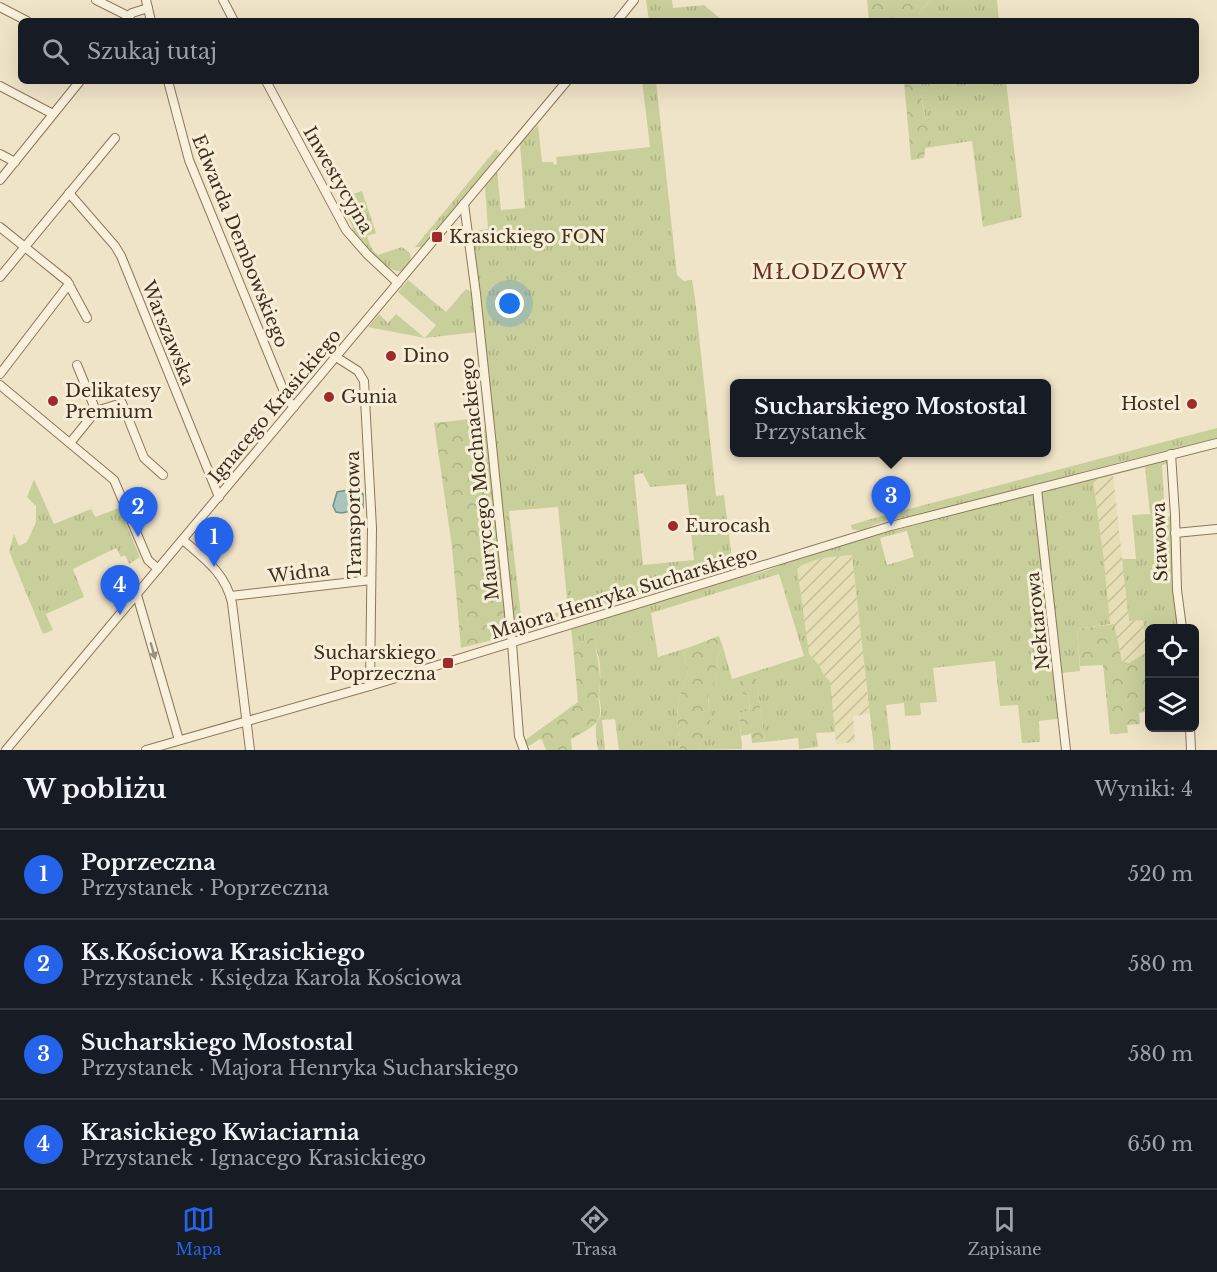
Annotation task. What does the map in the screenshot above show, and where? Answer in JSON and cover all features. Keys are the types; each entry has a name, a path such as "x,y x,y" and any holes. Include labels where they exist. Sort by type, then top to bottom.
{"street":[{"path":"96,0 124,18"},
{"path":"223,0 232,18"},
{"path":"619,18 634,0"},
{"path":"127,18 147,4"},
{"path":"0,7 21,18"},
{"path":"0,180 78,84"},
{"name":"Edwarda Dembowskiego","path":"169,84 189,160 287,399 294,407"},
{"name":"Inwestycyjna","path":"268,84 346,230 367,254 398,283"},
{"name":"Ignacego Krasickiego","path":"6,750 564,84"},
{"path":"0,86 53,114"},
{"path":"0,277 115,138"},
{"path":"0,154 15,162"},
{"name":"Warszawska","path":"69,193 116,246 121,256 219,497"},
{"name":"Maurycego Mochnackiego","path":"464,204 476,294 512,643 519,736 524,750"},
{"path":"0,227 69,284 87,318"},
{"path":"0,374 69,284"},
{"name":"Transportowa","path":"336,357 358,371 364,381 372,528 370,686"},
{"path":"77,365 96,411"},
{"path":"0,385 117,483 148,560 158,569"},
{"path":"70,443 96,411 122,403 144,458 163,475"},
{"name":"Majora Henryka Sucharskiego","path":"146,750 370,686 882,529 1217,443"},
{"name":"Stawowa","path":"1171,454 1177,590 1181,624"},
{"name":"Nektarowa","path":"1037,489 1066,750"},
{"path":"1175,533 1217,529"},
{"path":"183,540 214,567 231,596 250,750"},
{"name":"Widna","path":"231,596 371,580"},
{"path":"137,595 179,740"},
{"path":"1190,732 1191,750"}],"shaded area":[{"path":"1113,475 1129,621 1143,620 1145,653 1129,663 1122,661 1113,624 1110,624 1093,480"},
{"path":"852,555 870,714 853,716 855,742 836,744 832,699 819,665 809,654 796,567 821,558"}],"green space":[{"path":"646,0 672,0 673,8 704,5 719,18 649,18"},
{"path":"867,0 931,0 920,11 919,18 869,18"},
{"path":"931,0 997,0 999,18 919,18 920,11"},
{"path":"642,84 656,84 677,275 684,281 692,280 716,496 724,495 732,559 740,565 573,614 570,618 515,636 471,231 488,229 485,187 497,171 501,210 525,208 520,144 538,125 542,162 557,164 556,157 650,147","holes":["643,473 650,487 686,484 694,560 643,565 634,475","558,507 568,609 522,624 509,511"]},
{"path":"904,84 918,84 928,130 924,158 911,160"},
{"path":"918,84 1006,84 1022,217 983,227 972,141 925,148 926,122"},
{"path":"496,149 502,154 422,247 415,247"},
{"path":"362,191 376,233 367,236 371,247 378,255 402,247 410,253 411,261 402,271 396,271 381,262 352,229 338,199"},
{"path":"408,280 446,312 466,289 473,293 478,332 425,338 436,325 398,292"},
{"path":"379,314 388,323 396,314 425,338 368,327"},
{"path":"470,419 471,431 487,429 508,636 461,648 452,547 434,423"},
{"path":"1217,428 1217,439 910,518 888,521 863,530 852,529 851,525 871,519"},
{"path":"1169,458 1170,463 1162,465 1165,516 1174,516 1181,624 1145,624 1145,636 1143,620 1129,621 1122,559 1136,559 1132,515 1150,514 1145,467 1093,480 1110,624 1077,629 1080,671 1060,673 1065,718 1039,721 1040,742 1022,743 1018,705 1000,706 995,661 933,668 937,702 920,703 921,715 905,716 904,703 886,705 891,750 874,750 852,555 821,558 797,567 809,654 830,681 835,732 816,733 818,747 799,749 798,738 765,742 756,676 743,696 748,695 750,711 739,714 742,749 699,750 704,728 711,724 708,695 717,674 716,661 723,647 732,679 804,656 779,574 651,613 658,657 690,647 683,654 687,678 678,707 680,750 619,750 615,719 602,720 605,750 598,750 596,726 601,715 600,661 595,646 585,634 584,641 573,646 571,629 738,577 765,571 790,560","holes":["907,531 914,557 887,565 880,538"]},
{"path":"34,479 54,524 91,509 95,517 119,508 140,557 129,564 125,555 121,557 116,548 73,569 84,597 46,614 53,630 43,634 9,551 14,534 19,546 27,542 36,522 36,506 27,497"},
{"path":"1114,624 1122,661 1129,663 1145,653 1145,712 1139,713 1140,724 1127,725 1128,733 1110,734 1103,665 1080,666 1077,629"},
{"path":"586,632 593,632 599,669 600,716 598,720 590,728 571,739 572,750 546,750 540,739 529,746 524,741 578,702 573,646 584,641"},
{"path":"719,636 723,647 716,661 717,674 708,696 711,724 704,728 699,750 680,750 678,707 687,678 683,654 690,647"},
{"path":"756,676 765,742 752,743 751,734 741,736 739,713 750,710 748,695 743,696 744,680"}],"water":[{"path":"358,488 363,494 363,508 342,513 336,512 333,506 337,492"}],"place":[{"name":"Krasickiego FON","path":"437,237"},
{"name":"Dino","path":"391,356"},
{"name":"Gunia","path":"329,397"},
{"name":"Delikatesy Premium","path":"53,401"},
{"name":"Hostel","path":"1192,404"},
{"name":"Eurocash","path":"673,526"},
{"name":"Sucharskiego Mostostal","path":"891,526"},
{"name":"Ks.Kościowa Krasickiego","path":"138,537"},
{"name":"Poprzeczna","path":"214,567"},
{"name":"Krasickiego Kwiaciarnia","path":"120,615"},
{"name":"Sucharskiego Poprzeczna","path":"448,663"}],"district":[{"name":"MŁODZOWY","path":"830,272"}]}
